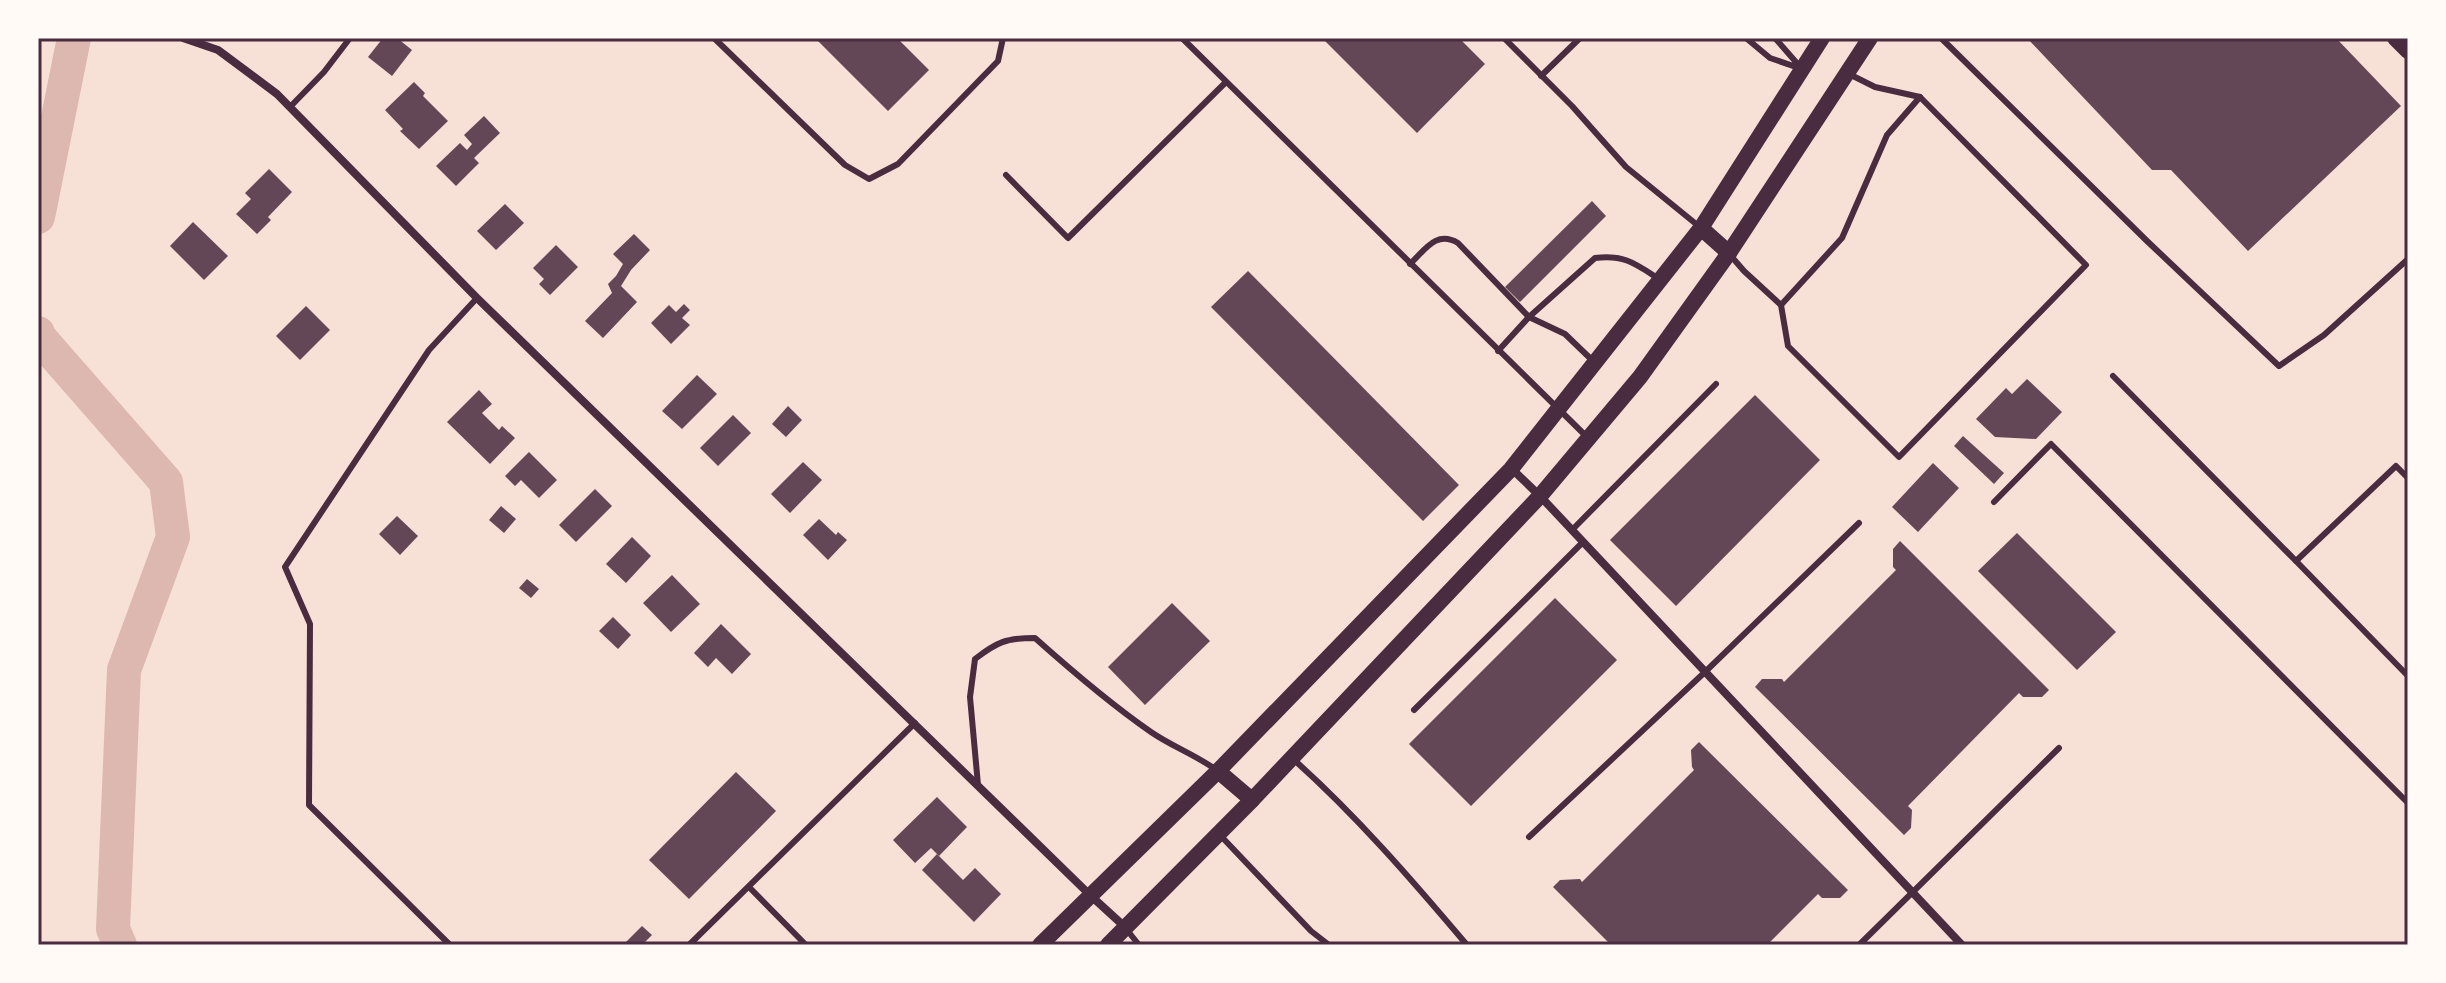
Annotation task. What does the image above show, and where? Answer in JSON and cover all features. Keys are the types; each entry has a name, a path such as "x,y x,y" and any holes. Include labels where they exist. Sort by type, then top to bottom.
{"main road":[{"path":"1040,945 1218,771 1511,469 1701,228 1822,38"},
{"path":"1108,945 1292,758 1540,496 1588,439 1640,377 1729,253 1870,38"},
{"path":"2395,38 2408,51"},
{"path":"1701,228 1729,253"},
{"path":"1218,771 1252,800"}],"street":[{"path":"183,38 207,42 277,94 477,298 1125,927"},
{"path":"1511,469 1540,496 1962,945"}],"lane":[{"path":"290,107 324,72 350,38"},
{"path":"714,38 845,165 869,179 898,164 998,61 1003,38"},
{"path":"1182,38 1588,439"},
{"path":"1504,38 1626,167 1701,228"},
{"path":"1541,76 1580,38"},
{"path":"1746,38 1770,58 1802,69"},
{"path":"1775,38 1802,69"},
{"path":"1941,38 2279,366 2324,335 2408,259"},
{"path":"1729,253 1781,305 1788,346 1899,457 2086,265 1920,97 1875,87 1847,73"},
{"path":"1006,175 1068,238 1226,82"},
{"path":"1781,305 1842,238 1887,135 1920,97"},
{"path":"1410,264 1437,239 1448,237 1458,243 1529,317 1565,334 1595,363"},
{"path":"1498,351 1529,317 1595,258 1609,256 1629,260 1660,280"},
{"path":"450,945 309,805 310,624 285,567 429,350 477,298"},
{"path":"2113,376 2408,676"},
{"path":"1572,530 1716,384"},
{"path":"1994,502 2051,444 2408,803"},
{"path":"2296,561 2396,466 2408,478"},
{"path":"1529,837 1859,523"},
{"path":"1414,710 1583,542"},
{"path":"978,785 970,697 975,659 997,643 1014,638 1035,638 1101,697 1155,735 1194,754 1218,771"},
{"path":"689,945 915,723"},
{"path":"1859,945 2059,748"},
{"path":"1292,758 1328,790 1382,847 1467,945"},
{"path":"1219,834 1311,931 1329,945"},
{"path":"749,887 806,945"},
{"path":"1125,927 1139,945"}],"building":[{"path":"383,38 397,38 412,50 392,76 368,57"},
{"path":"815,38 897,38 929,70 888,111"},
{"path":"1322,38 1459,38 1485,64 1417,133"},
{"path":"2027,38 2336,38 2401,106 2248,251 2171,170 2152,170"},
{"path":"414,82 425,93 423,96 448,121 419,149 400,131 403,129 385,110"},
{"path":"484,116 500,133 474,158 479,163 456,186 436,166 460,143 467,150 472,144 464,135"},
{"path":"269,169 292,192 268,217 271,220 257,234 236,214 251,199 245,193"},
{"path":"1592,201 1606,216 1520,302 1505,287"},
{"path":"505,204 524,223 496,250 477,231"},
{"path":"193,222 228,256 204,280 170,246"},
{"path":"634,234 650,250 621,286 637,302 603,338 585,321 612,293 608,284 623,264 613,254"},
{"path":"556,245 578,267 550,295 539,284 544,279 533,268"},
{"path":"1248,271 1459,485 1423,521 1211,307"},
{"path":"684,304 690,310 682,318 690,325 671,344 651,323 669,305 676,312"},
{"path":"306,306 330,330 300,360 276,336"},
{"path":"697,375 717,394 682,429 662,411"},
{"path":"2027,379 2062,412 2036,439 1995,437 1976,419 2006,388 2012,394"},
{"path":"479,390 492,404 482,413 499,430 502,426 515,438 490,464 447,422"},
{"path":"1755,395 1820,460 1676,606 1610,540"},
{"path":"788,406 802,420 786,437 772,424"},
{"path":"733,415 751,433 718,466 700,448"},
{"path":"1963,436 2004,473 1994,484 1954,446"},
{"path":"529,452 557,480 539,498 521,480 515,486 505,476"},
{"path":"803,462 822,480 790,513 771,494"},
{"path":"1933,463 1959,488 1918,532 1892,507"},
{"path":"595,489 612,506 576,542 559,525"},
{"path":"501,506 516,519 504,533 489,520"},
{"path":"397,516 418,536 400,555 379,534"},
{"path":"819,519 836,535 838,532 847,540 828,560 803,535"},
{"path":"2017,533 2116,632 2077,670 1978,571"},
{"path":"632,537 651,556 626,583 606,564"},
{"path":"1900,541 2049,690 2042,697 2023,697 2019,693 1908,806 1912,810 1911,828 1904,835 1755,687 1762,679 1782,679 1784,682 1896,570 1893,567 1893,549"},
{"path":"672,575 700,604 671,632 643,603"},
{"path":"527,579 539,589 531,598 519,588"},
{"path":"1555,598 1617,660 1471,806 1409,744"},
{"path":"1172,603 1210,641 1145,705 1108,667"},
{"path":"613,617 631,635 618,649 599,631"},
{"path":"721,624 751,654 732,674 716,658 708,667 694,653"},
{"path":"1699,742 1848,890 1840,898 1822,898 1818,894 1767,945 1611,945 1553,887 1560,880 1580,879 1582,882 1694,770 1691,750"},
{"path":"736,772 776,811 689,899 649,860"},
{"path":"937,797 967,827 939,856 931,848 915,863 893,840"},
{"path":"937,854 963,880 975,868 1001,894 974,922 922,870"},
{"path":"642,926 652,935 642,945 623,945"}],"waterway":[{"path":"38,217 74,38"},
{"path":"38,333 166,482 173,537 124,670 113,929 120,945"}]}
